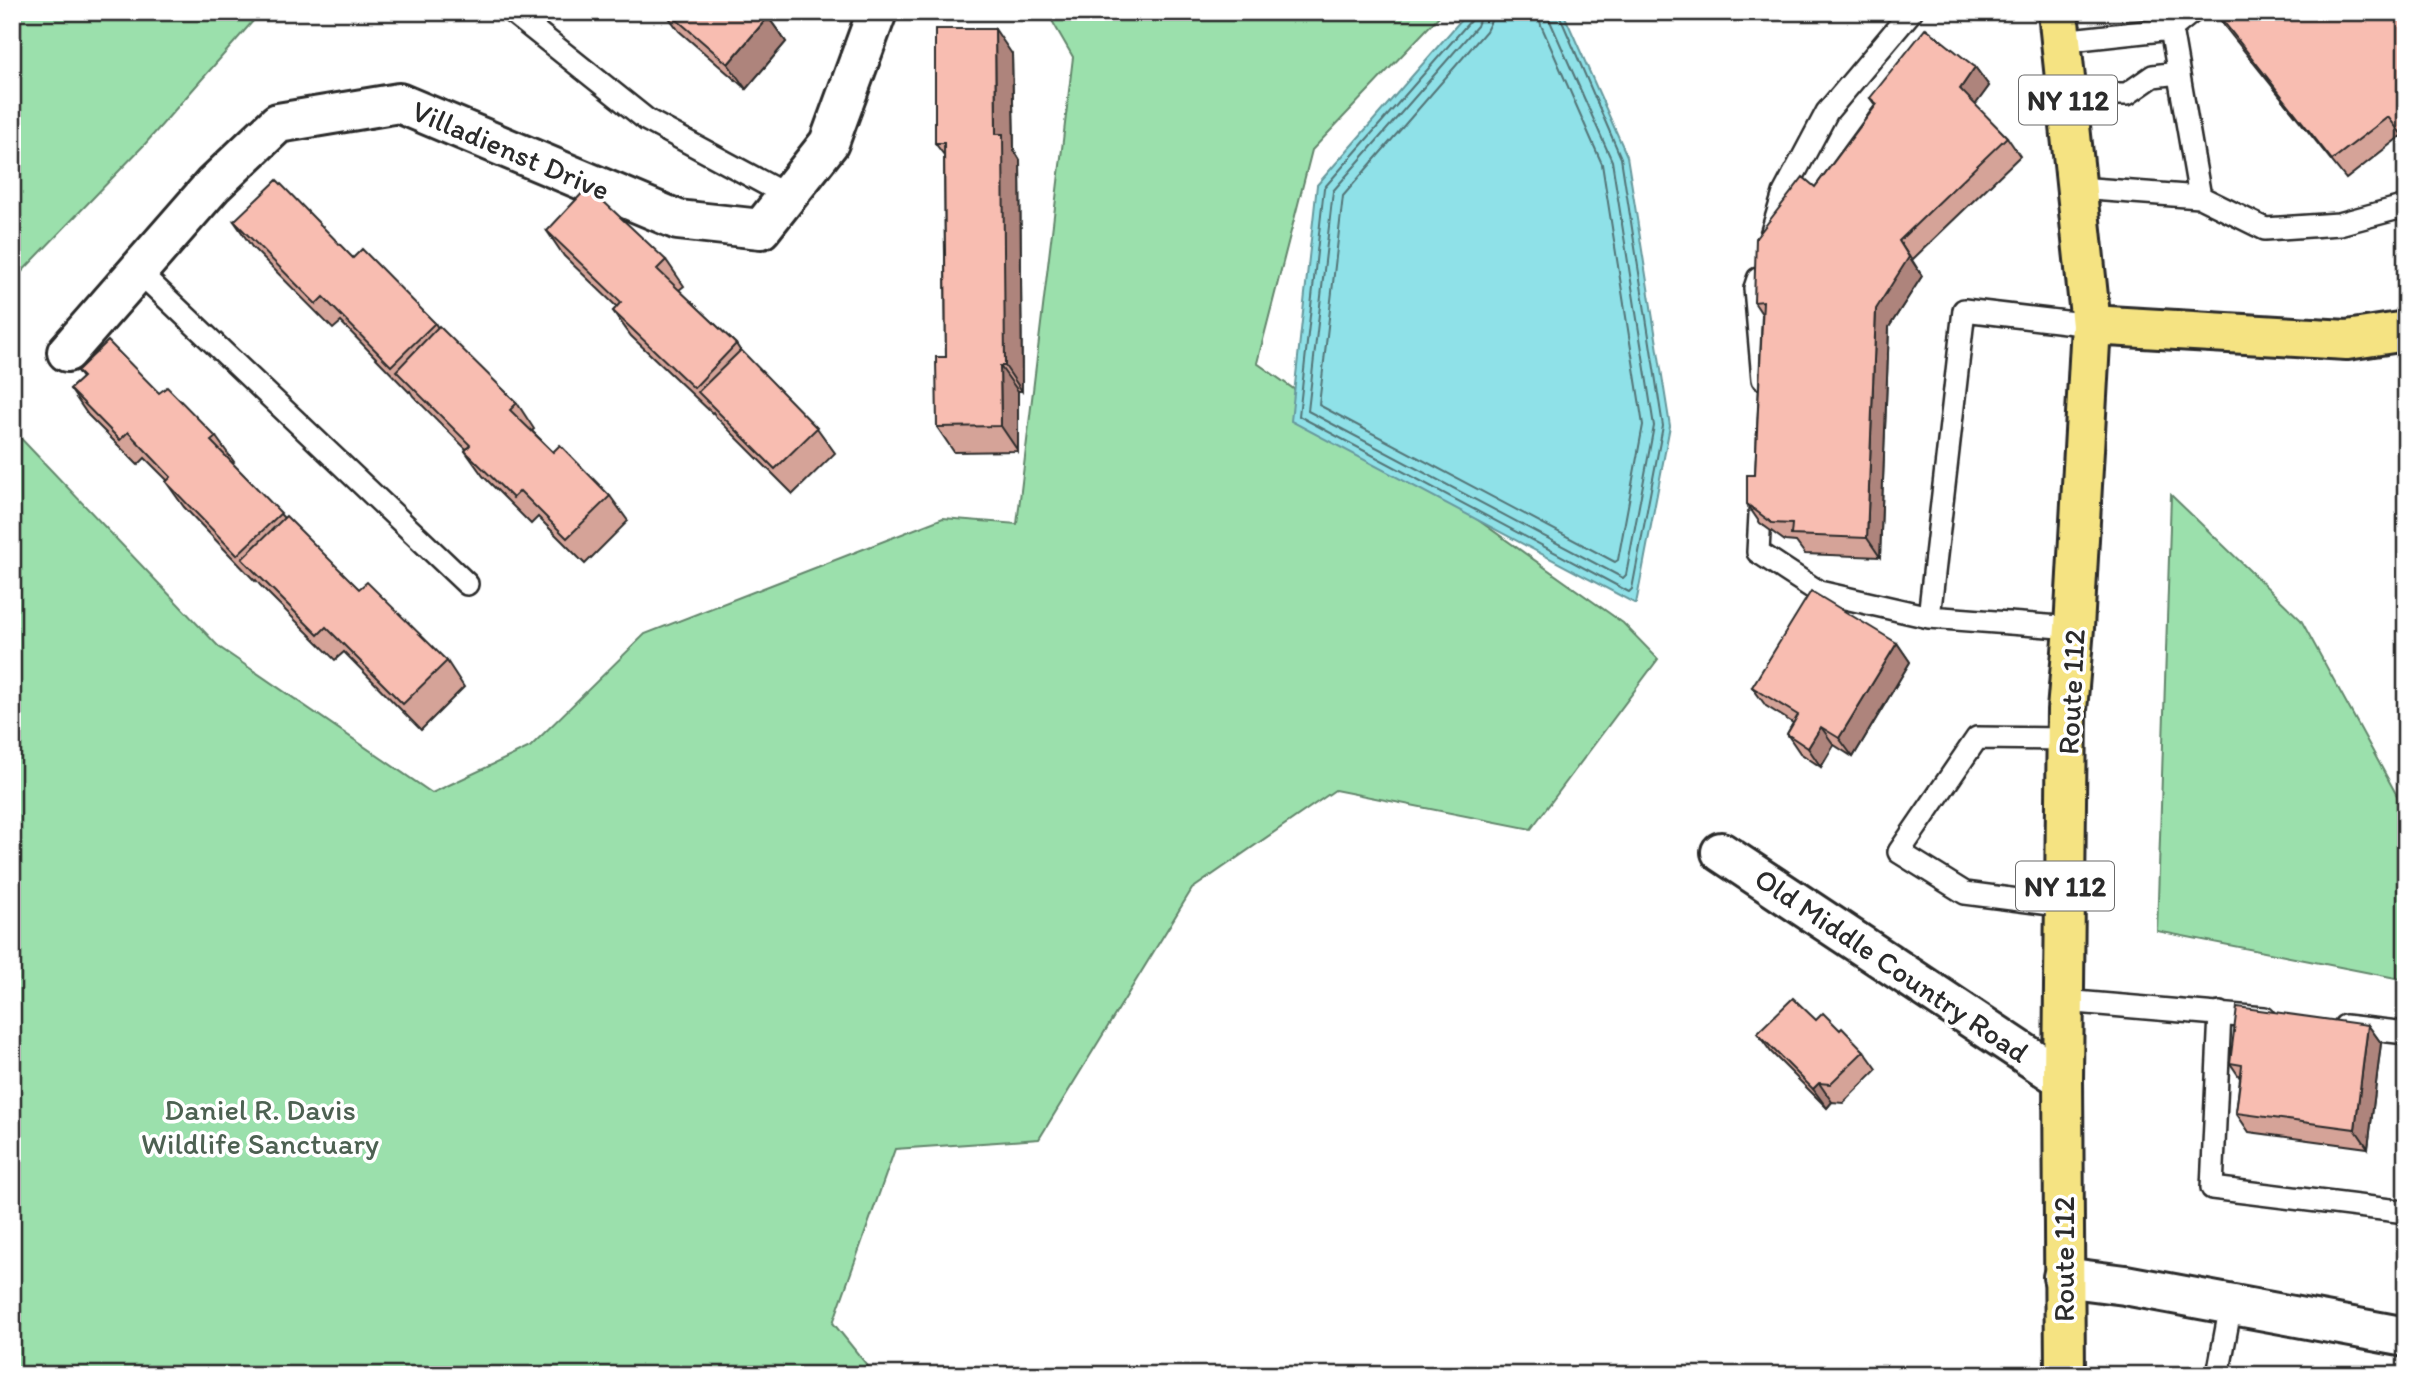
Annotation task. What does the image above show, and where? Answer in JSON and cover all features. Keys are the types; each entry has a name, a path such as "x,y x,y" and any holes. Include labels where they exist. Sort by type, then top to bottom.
{"main road":[{"name":"Route 112","path":"2060,27 2091,325 2067,739 2063,1079 2065,1375"},
{"path":"2091,325 2347,340 2406,331"}],"street":[{"name":"Villadienst Drive","path":"67,352 213,185 278,123 399,103 677,220 761,229 829,144 877,12"},
{"name":"Old Middle Country Road","path":"1721,852 2063,1079"},
{"path":"2063,1277 2125,1285 2406,1337"}],"lane":[{"path":"512,12 647,120 788,196"},
{"path":"1764,397 1755,288 1784,192 1826,113 1911,12"},
{"path":"2060,27 2171,29 2192,12"},
{"path":"2171,29 2200,197"},
{"path":"2067,94 2127,94 2153,76 2179,73"},
{"path":"2078,188 2200,197 2265,229 2339,224 2406,206"},
{"path":"138,271 467,584"},
{"path":"1929,617 1964,310 2091,325"},
{"path":"1761,475 1758,552 1819,592 1929,617 2074,628"},
{"path":"2065,906 1965,893 1899,852 1977,738 2067,739"},
{"path":"2064,1002 2286,1020"},
{"path":"2220,1013 2212,1188 2406,1212"},
{"path":"2326,1024 2406,1033"},
{"path":"2218,1375 2231,1305"}],"green space":[{"path":"12,12 261,12 145,144 12,282"},
{"name":"Daniel R. Davis Wildlife Sanctuary","path":"1047,12 1443,12 1312,150 1257,363 1623,623 1658,659 1531,829 1335,790 1192,889 1039,1139 895,1149 833,1323 875,1375 12,1375 12,429 219,647 432,793 530,747 645,634 943,518 1017,524 1073,57"},
{"path":"2171,495 2301,620 2406,812 2406,980 2157,931"}],"water":[{"path":"1468,12 1563,12 1627,156 1670,426 1636,604 1291,421 1317,185"}],"building":[{"path":"668,12 763,12 768,17 728,64"},
{"path":"2216,12 2406,12 2406,140 2388,117 2332,160"},
{"path":"1926,28 1975,67 1960,89 2007,137 1899,241 1909,257 1876,309 1867,538 1791,535 1792,524 1772,523 1747,504 1747,475 1755,475 1763,301 1754,302 1756,238 1803,177 1815,187 1877,104 1870,98"},
{"path":"935,29 995,29 996,134 1003,134 1005,366 1000,366 1001,426 937,427 936,357 946,357 944,143 935,143"},
{"path":"277,180 353,258 362,249 435,323 391,366 323,297 316,304 234,221"},
{"path":"588,187 666,260 657,269 736,344 694,388 613,311 621,302 547,231"},
{"path":"439,326 517,403 510,410 553,452 560,445 610,496 567,538 520,491 513,498 465,451 470,445 396,371"},
{"path":"108,341 159,393 167,387 216,437 211,441 281,513 237,555 166,482 171,477 128,432 120,440 70,389 83,377 77,371"},
{"path":"741,350 817,428 775,469 698,392"},
{"path":"286,516 359,589 367,582 447,661 403,704 326,627 318,635 242,559"},
{"path":"1811,591 1897,643 1839,738 1821,727 1808,748 1787,734 1798,715 1752,687"},
{"path":"1793,998 1816,1020 1823,1013 1864,1051 1830,1084 1819,1083 1813,1089 1757,1033"},
{"path":"2237,1007 2368,1025 2355,1129 2236,1113 2242,1065 2230,1063"},
{"path":"1848,1365 1858,1375 1838,1375"}]}
